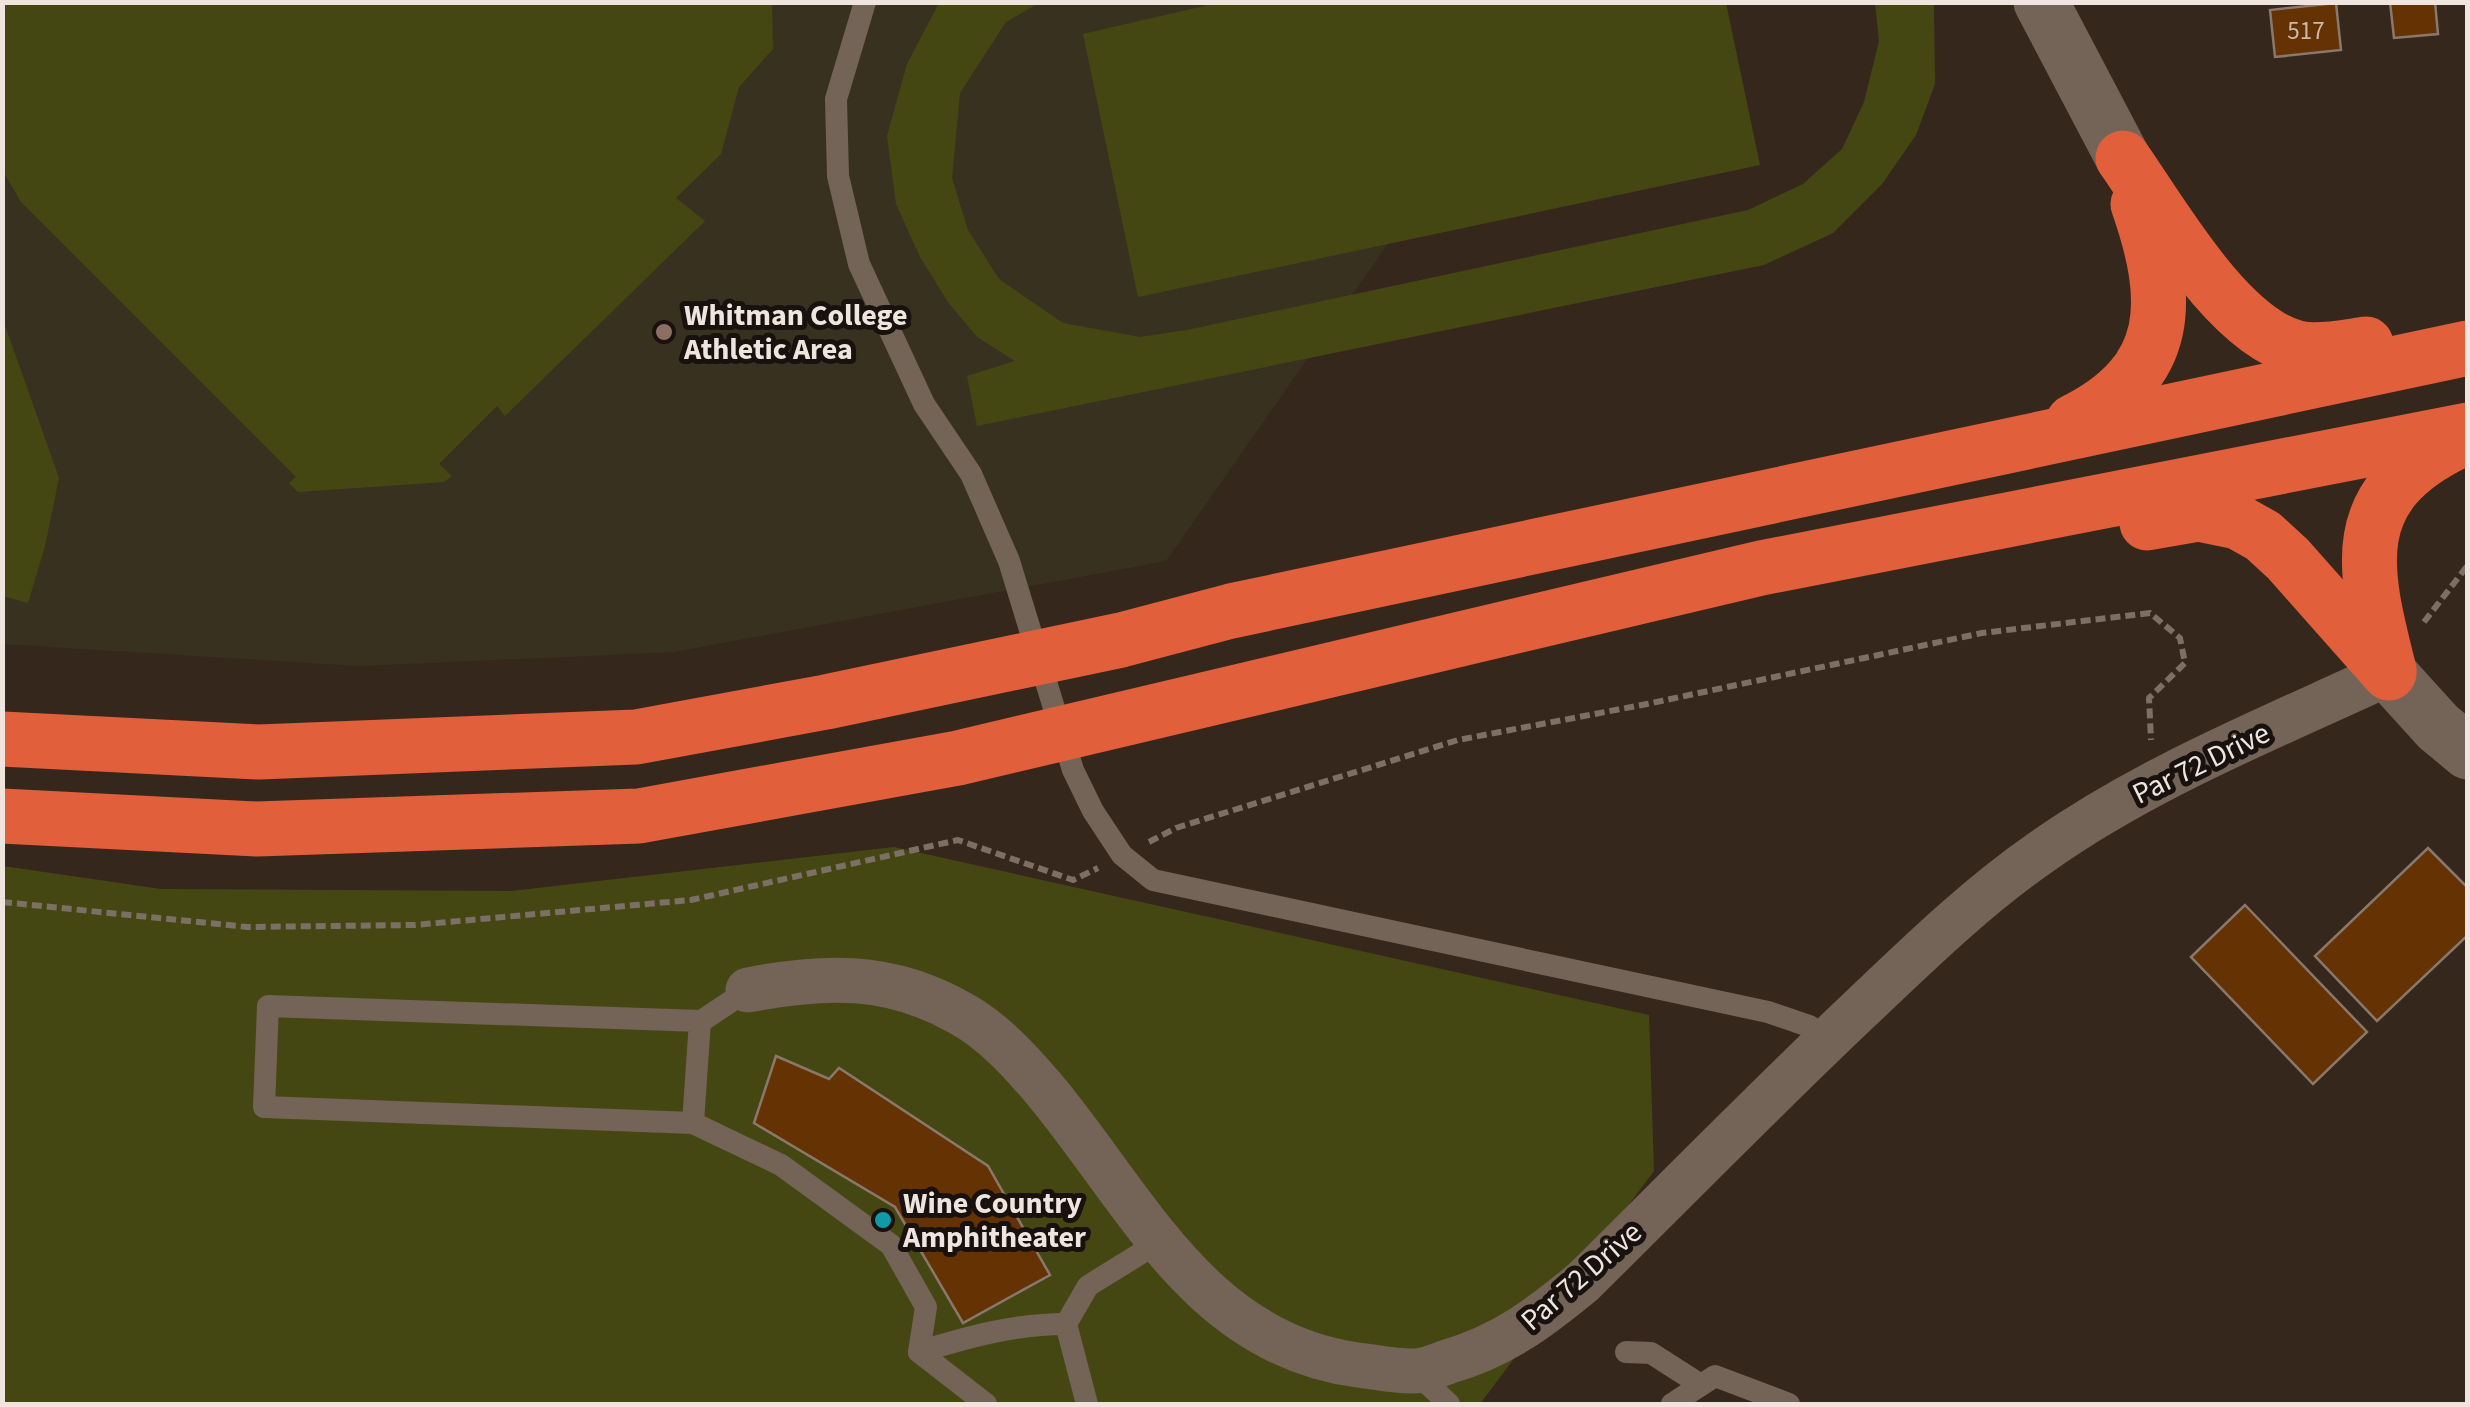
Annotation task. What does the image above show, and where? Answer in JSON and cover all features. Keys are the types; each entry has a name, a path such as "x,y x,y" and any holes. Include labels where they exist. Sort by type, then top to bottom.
{"highway":[{"path":"2123,158 2230,305 2263,335 2300,350 2348,347 2468,328"},
{"path":"2032,442 2116,397 2142,366 2154,336 2160,309 2159,281 2148,231 2123,158"},
{"path":"2,738 259,752 636,737 1122,640 1231,611 2468,348"},
{"path":"2,816 257,829 640,816 958,758 1761,568 2468,433"},
{"path":"2389,672 2372,606 2368,542 2377,510 2391,490 2427,456 2468,433"},
{"path":"1761,568 1896,559 2199,514 2238,522 2264,536 2389,672"}],"street":[{"path":"2041,2 2123,158"},
{"path":"2389,672 2438,727 2468,752"},
{"name":"Par 72 Drive","path":"748,990 790,981 863,979 911,989 963,1014 1016,1056 1066,1115 1159,1242 1220,1305 1271,1340 1324,1361 1415,1372 1482,1352 1528,1327 1583,1282 1916,955 2040,853 2169,776 2389,672"}],"lane":[{"path":"864,2 836,99 838,176 858,264 924,404 971,474 1008,561 1073,770 1093,811 1122,855 1153,880 1768,1012 1829,1038"},
{"path":"748,990 700,1022 268,1006 264,1107 693,1123 780,1165 891,1245 926,1307 919,1352"},
{"path":"693,1123 700,1022"},
{"path":"1087,1404 1066,1324 1088,1286 1159,1242"},
{"path":"919,1352 984,1332 1066,1324"},
{"path":"919,1352 986,1404"},
{"path":"1626,1352 1651,1353 1701,1386"},
{"path":"1415,1372 1449,1404"},
{"path":"1672,1404 1716,1376 1790,1404"},
{"path":"1720,1404 1729,1381"}],"path":[{"path":"2,902 248,927 415,925 691,900 958,840 1073,880 1176,828 1458,740 1982,634 2150,614 2180,638 2185,664 2149,698 2150,737 2169,776"}],"shaded area":[{"path":"6,2 772,3 773,49 739,87 721,154 676,198 705,221 505,416 497,406 439,464 452,476 444,482 298,492 289,483 296,477 21,202 3,171 2,6"},
{"name":"Whitman College Athletic Area","path":"2,3 1410,3 1487,102 1166,561 674,652 359,666 3,644"},
{"path":"939,3 1039,3 1006,22 960,93 952,178 968,230 999,279 1063,323 1140,337 1748,210 1803,184 1842,149 1864,102 1879,41 1875,3 1934,3 1935,84 1916,135 1882,184 1833,233 1764,265 977,426 967,376 1015,361 977,337 948,302 920,257 896,204 887,136 907,64"},
{"path":"1217,3 1726,3 1760,165 1138,297 1083,34"},
{"path":"2,317 59,478 28,603 3,596"},
{"path":"894,847 1649,1015 1654,1171 1480,1404 3,1404 3,866 161,889 511,891"}],"building":[{"path":"2390,2 2435,2 2438,34 2394,38"},
{"path":"2336,3 2341,50 2275,57 2270,10"},
{"path":"2428,848 2468,888 2468,935 2377,1021 2315,956"},
{"path":"2245,905 2367,1032 2313,1084 2191,957"},
{"path":"776,1056 829,1079 839,1068 988,1166 1050,1275 963,1323 895,1207 754,1123"}],"place":[{"name":"Whitman College Athletic Area","path":"664,332"},
{"name":"Wine Country Amphitheater","path":"883,1220"}]}
